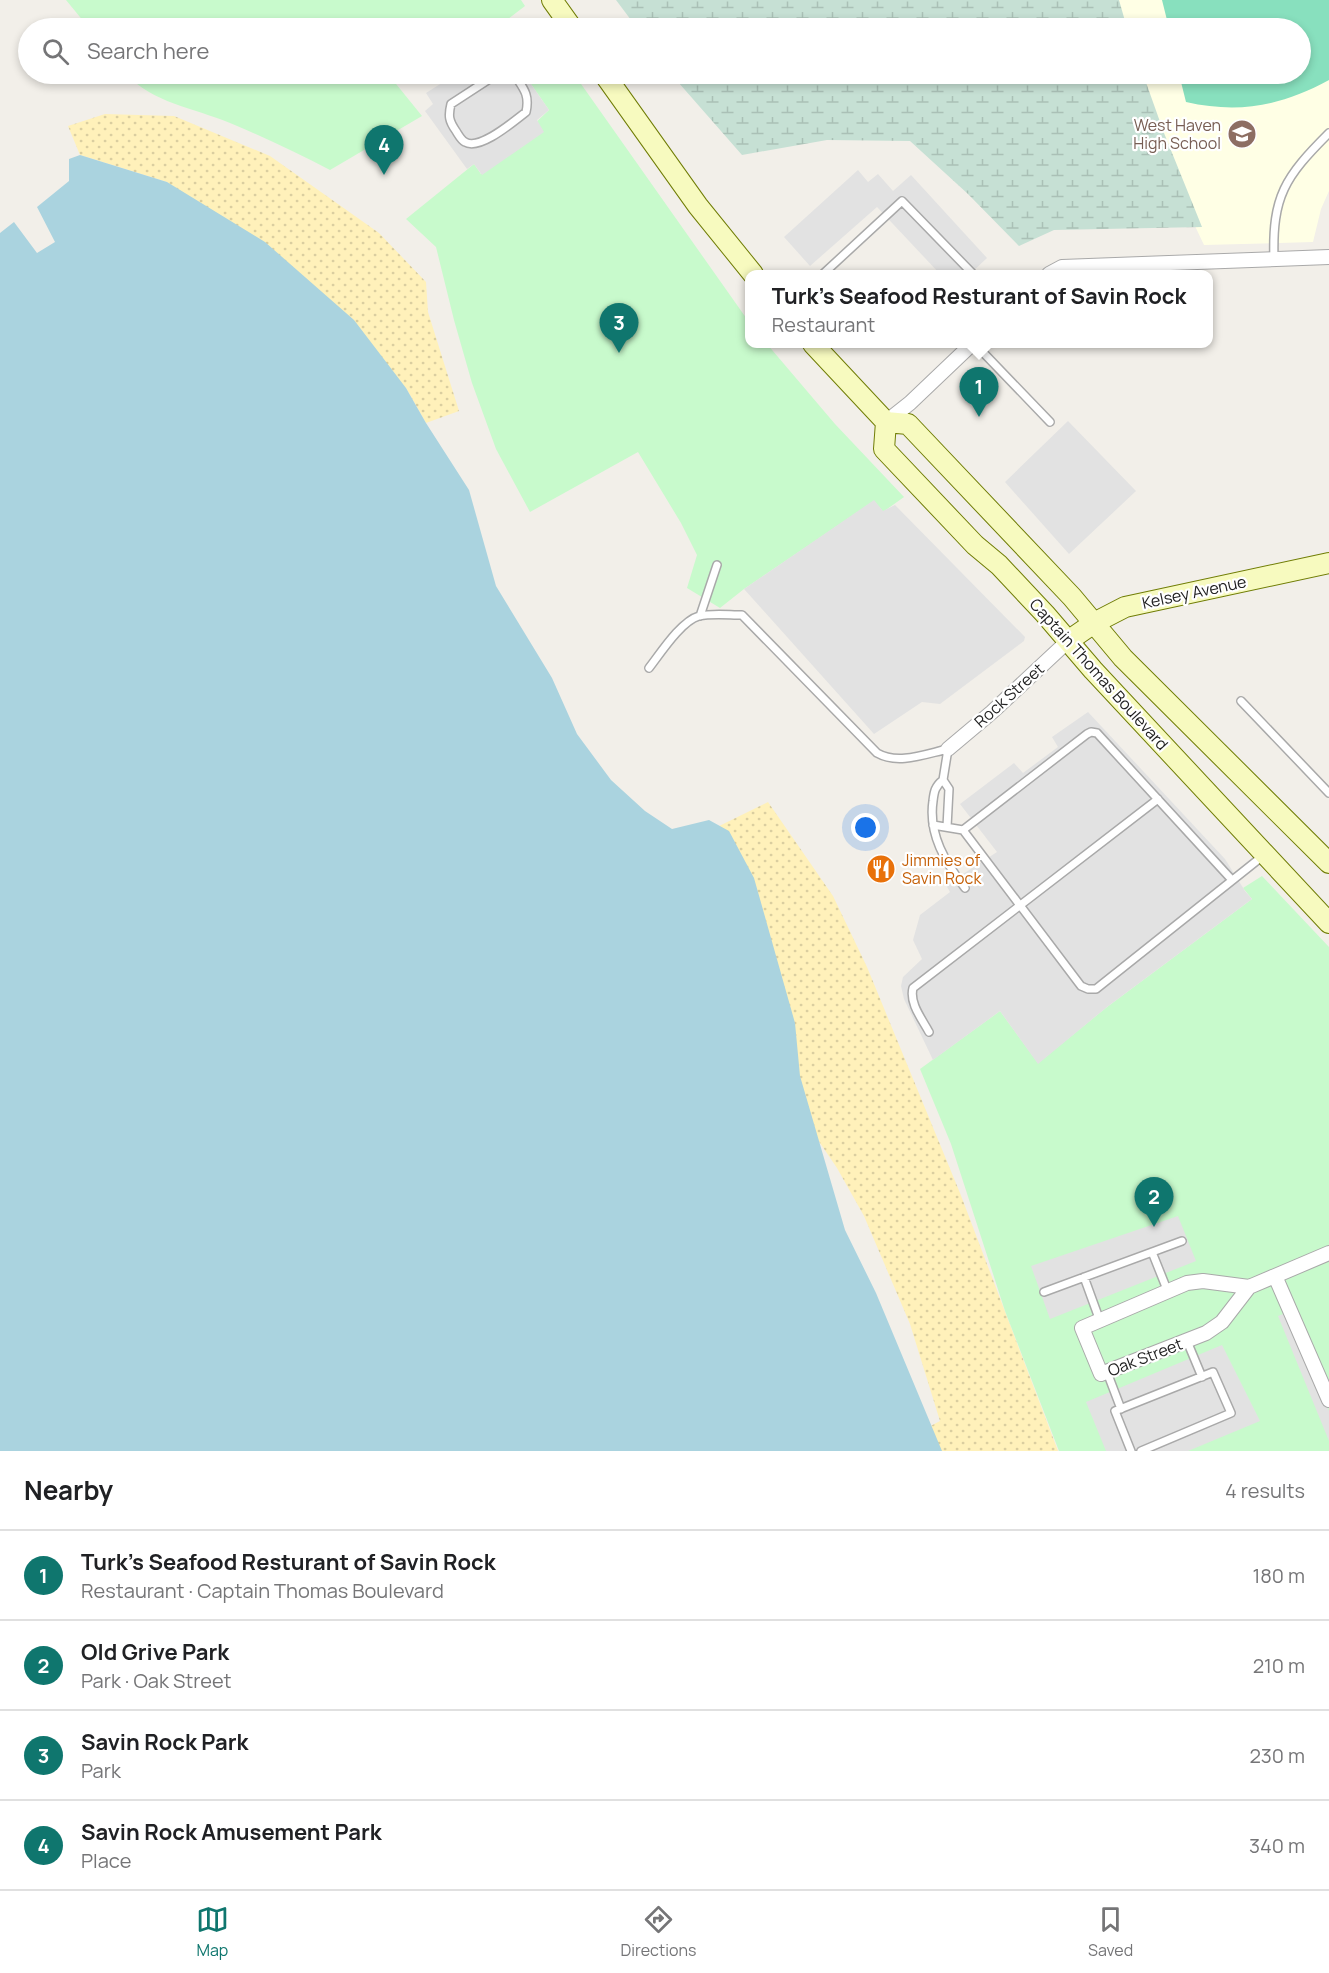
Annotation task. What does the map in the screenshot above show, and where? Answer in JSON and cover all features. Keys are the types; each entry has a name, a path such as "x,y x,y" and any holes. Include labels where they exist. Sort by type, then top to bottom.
{"main road":[{"path":"552,0 564,18"},
{"path":"611,84 698,206 750,270"},
{"path":"817,348 886,422"},
{"name":"Captain Thomas Boulevard","path":"1329,863 1123,658 1072,597 908,424 886,422 884,449 975,545 999,564 1097,674 1329,922"},
{"name":"Kelsey Avenue","path":"1068,641 1125,606 1329,563"}],"street":[{"path":"1056,270 1062,267 1329,257"},
{"path":"886,422 970,348"},
{"name":"Rock Street","path":"948,749 1068,641"},
{"name":"Oak Street","path":"1249,1287 1203,1281 1187,1283 1082,1328 1101,1374 1206,1333 1222,1322 1249,1287 1329,1253"},
{"path":"1275,1276 1329,1400"}],"lane":[{"path":"482,84 451,104 448,114 449,122 465,142 473,144 482,143 526,112 529,102 527,93 521,84"},
{"path":"1274,259 1275,216 1281,194 1299,164 1329,133"},
{"path":"827,270 902,201 969,270"},
{"path":"978,348 1050,422"},
{"path":"700,616 717,565"},
{"path":"649,668 692,619 700,616 742,615 877,753 894,759 948,749 943,780 936,787 933,825 941,852 965,888"},
{"path":"1241,701 1326,783 1329,793"},
{"path":"963,830 1091,732 1097,733 1232,880"},
{"path":"943,780 949,789 947,827"},
{"path":"929,1032 911,995 913,988 1158,800"},
{"path":"933,825 963,830 1081,986 1088,989 1096,989 1264,854"},
{"path":"1044,1292 1182,1241"},
{"path":"1152,1252 1168,1292"},
{"path":"1084,1277 1100,1321"},
{"path":"1187,1341 1202,1377"},
{"path":"1107,1372 1121,1409"},
{"path":"1131,1451 1115,1411 1213,1372 1231,1413 1141,1451"}],"shaded area":[{"name":"West Haven High School","path":"1116,0 1329,0 1329,191 1321,209 1313,242 1204,245 1177,188 1135,84 1311,84 1311,18 1119,18"},
{"path":"440,84 531,84 549,110 537,120 544,132 482,175 474,164 467,169 425,111 433,104 426,93"},
{"path":"858,170 868,182 878,174 893,191 911,175 987,258 974,270 936,270 877,207 810,266 784,237"},
{"path":"1068,421 1136,491 1069,554 1005,482"},
{"path":"874,500 883,511 895,505 1025,637 1024,641 940,704 922,702 874,734 744,589"},
{"path":"1088,712 1225,859 1252,899 1107,1007 1038,1064 1000,1011 933,1060 904,999 901,986 903,977 922,959 913,940 920,915 950,892 946,885 997,852 960,804 1014,763 1023,773 1058,747 1052,737"},
{"path":"1178,1216 1196,1261 1050,1319 1031,1266"},
{"path":"1288,1312 1329,1411 1329,1441 1278,1316"},
{"path":"1222,1345 1260,1421 1188,1451 1106,1451 1086,1402"}],"green space":[{"path":"66,0 521,0 525,6 509,18 81,18"},
{"path":"616,0 1119,0 1124,18 630,18"},
{"path":"1162,0 1329,0 1329,80 1294,96 1259,105 1224,107 1186,102 1182,84 1311,84 1311,18 1166,18"},
{"path":"137,84 396,84 422,116 330,170 243,128 175,104"},
{"path":"531,84 581,84 745,316 745,348 770,348 835,424 904,497 883,512 874,501 744,589 720,608 687,588 697,555 681,523 638,452 530,512 496,449 472,383 436,247 406,219 474,164 481,174 549,110"},
{"path":"680,84 1147,84 1202,227 1054,230 1019,246 968,194 910,141 827,140 742,155"},
{"path":"1262,876 1329,947 1329,1451 1059,1451 1005,1311 951,1144 920,1069 1000,1011 1038,1063 1107,1007 1252,899 1243,888"}],"sand":[{"path":"105,114 174,116 270,156 379,233 426,282 428,312 459,411 426,423 406,388 167,182 80,155 68,126"},
{"path":"768,802 833,896 867,967 960,1193 1058,1451 932,1451 921,1431 940,1421 910,1324 864,1216 837,1168 803,1118 709,831"}],"water":[{"path":"80,155 167,182 265,242 354,320 406,388 469,490 496,586 552,678 577,734 611,780 645,811 672,829 709,820 729,831 754,878 795,1023 800,1076 845,1230 876,1293 942,1451 0,1451 0,233 14,222 37,253 55,242 37,207 69,181 69,159"}],"place":[{"name":"West Haven High School","path":"1242,134"},
{"name":"Savin Rock Amusement Park","path":"384,175"},
{"name":"Savin Rock Park","path":"619,353"},
{"name":"Turk's Seafood Resturant of Savin Rock","path":"979,417"},
{"name":"Jimmies of Savin Rock","path":"881,869"},
{"name":"Old Grive Park","path":"1154,1227"}]}
